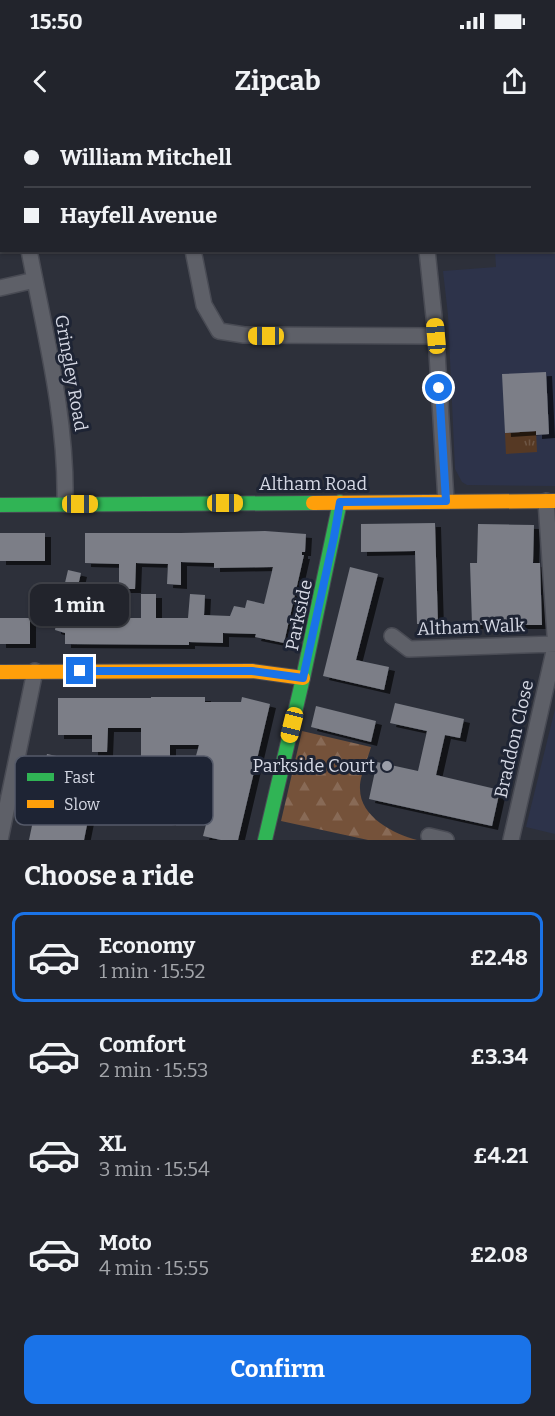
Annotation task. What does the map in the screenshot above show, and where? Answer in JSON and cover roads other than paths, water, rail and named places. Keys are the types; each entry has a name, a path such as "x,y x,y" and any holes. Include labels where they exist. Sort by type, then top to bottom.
{"street":[{"name":"Gringley Road","path":"29,252 60,417 64,447 65,504"},
{"path":"193,252 204,305 219,331 244,335 436,336"},
{"path":"427,252 436,336 446,501"},
{"path":"0,288 35,280"},
{"path":"551,501 555,635"},
{"name":"Altham Road","path":"0,505 551,501"},
{"name":"Parkside","path":"265,840 303,678 340,502"},
{"name":"Altham Walk","path":"392,636 409,649 555,645"},
{"name":"Braddon Close","path":"511,840 555,645"},
{"path":"17,756 35,671"},
{"path":"0,672 252,671 303,678"},
{"path":"0,840 15,768"},
{"path":"429,836 446,840"}],"place":[{"name":"Parkside Court","path":"387,766"}]}
